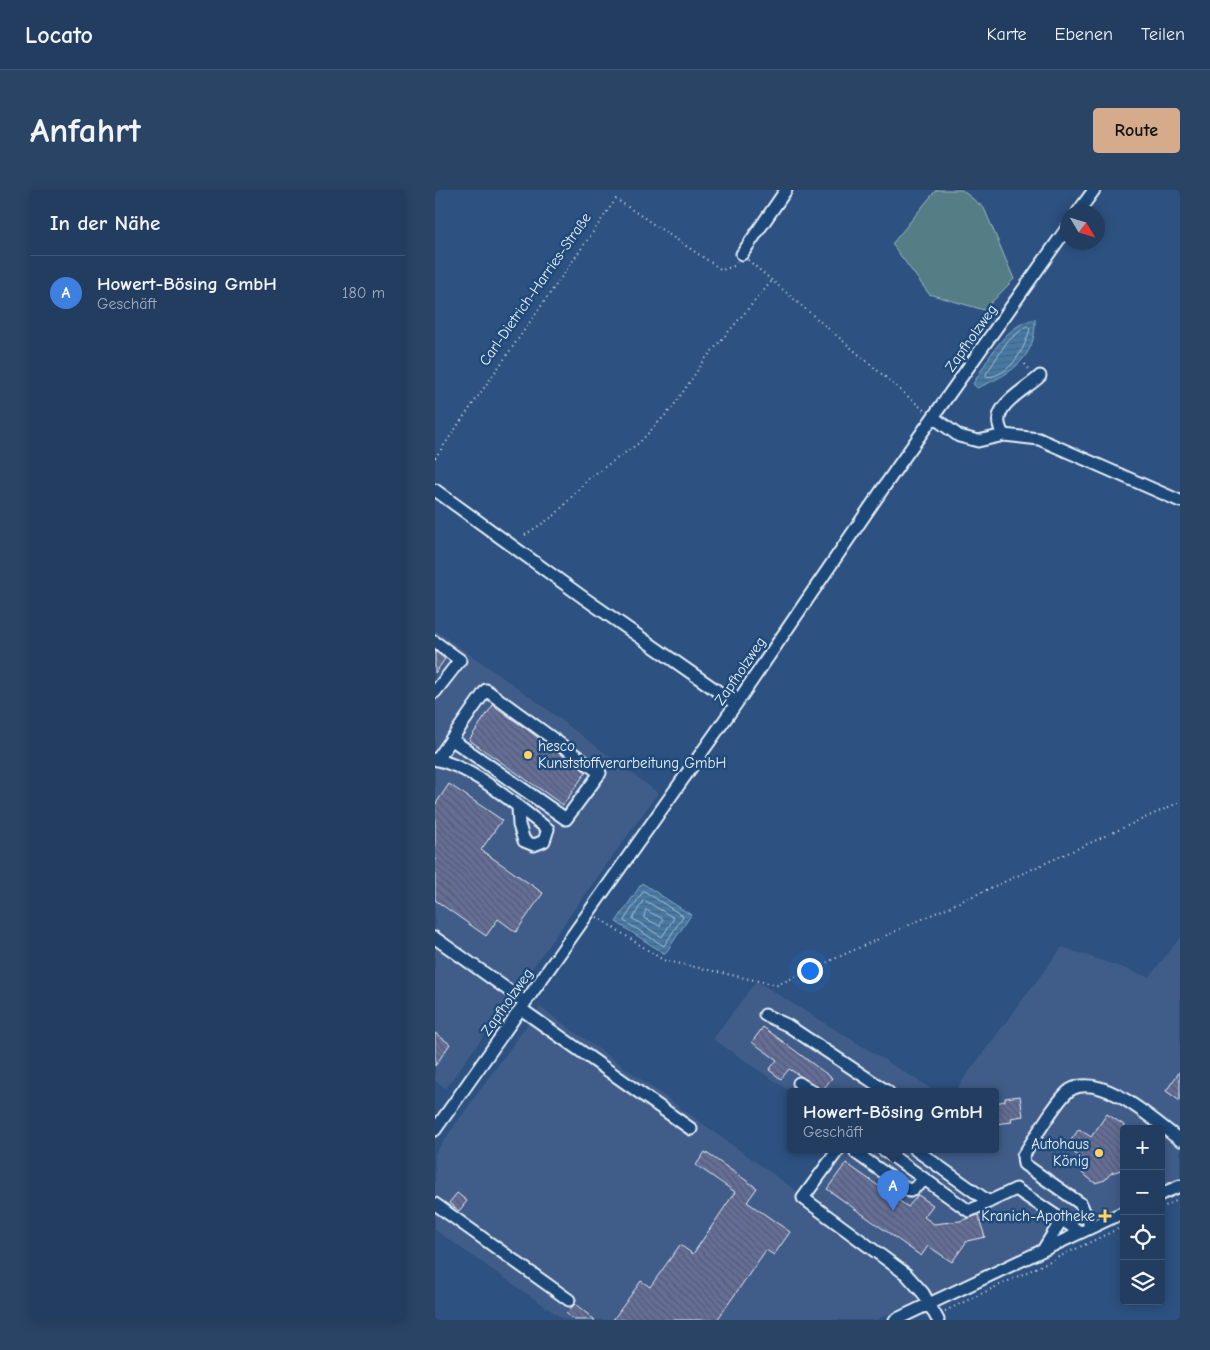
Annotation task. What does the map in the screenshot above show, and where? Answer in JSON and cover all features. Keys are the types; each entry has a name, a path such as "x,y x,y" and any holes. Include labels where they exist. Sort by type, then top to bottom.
{"street":[{"path":"742,254 786,190"},
{"path":"1083,205 1094,190"},
{"name":"Zapfholzweg","path":"435,1130 736,704 933,417 1060,238"},
{"path":"1004,435 1000,429 999,418 1007,402 1040,376"},
{"path":"933,417 959,436 977,441 1004,435 1039,439 1180,501"},
{"path":"435,490 736,704"},
{"path":"435,642 460,660 435,693"},
{"path":"451,739 566,819 600,773 486,690 436,759 466,771 547,828"},
{"path":"518,807 519,825 524,841 534,844 544,841 547,828 557,813"},
{"path":"435,938 691,1129"},
{"path":"765,1015 787,1025 882,1088"},
{"path":"799,1083 807,1088"},
{"path":"1091,1227 1081,1204 1024,1164 1023,1156 1070,1090 1090,1084 1109,1090 1180,1140"},
{"path":"836,1153 803,1198 906,1274 923,1293 937,1318"},
{"path":"856,1153 910,1191 925,1180"},
{"path":"888,1153 969,1211 1016,1189 1080,1232"},
{"path":"919,1153 989,1202"},
{"path":"1165,1192 1180,1186"},
{"path":"435,1204 569,1300"},
{"path":"895,1320 1120,1214"},
{"path":"1043,1250 1062,1219"}],"path":[{"name":"Carl-Dietrich-Harries-Straße","path":"435,458 616,199 722,270 733,266 742,254"},
{"path":"742,254 771,282 933,417"},
{"path":"525,534 555,516 589,478 639,443 672,408 706,358 771,282"},
{"path":"589,912 663,960 777,984 1180,802"},
{"path":"1165,1206 1180,1199"},
{"path":"937,1318 1120,1228"}],"shaded area":[{"path":"435,630 536,701 658,793 446,1088 435,1081"},
{"path":"1180,938 1180,1181 1165,1187 1165,1125 1120,1125 1120,1209 876,1320 565,1320 435,1230 435,1153 540,1007 798,1192 829,1153 999,1153 999,1088 957,1088 1062,947 1149,977"},
{"path":"756,981 930,1088 787,1089 713,1039"}],"green space":[{"path":"936,190 962,190 984,208 1014,279 984,310 929,294 892,244"}],"water":[{"path":"1035,319 1031,345 1019,364 1000,377 977,388 973,384 998,345 1014,328"},
{"path":"642,883 691,915 665,954 616,922"}],"building":[{"path":"435,651 445,659 435,673"},
{"name":"hesco Kunststoffverarbeitung GmbH","path":"493,705 586,772 563,805 469,740"},
{"path":"449,784 502,820 481,850 543,893 516,932 498,919 486,936 435,900 435,805"},
{"path":"763,1027 832,1078 824,1088 818,1088 789,1069 781,1079 769,1070 777,1060 752,1042"},
{"path":"435,1033 450,1044 435,1066"},
{"path":"1180,1071 1180,1101 1166,1091"},
{"path":"1020,1096 1023,1116 1011,1118 1012,1122 999,1124 999,1102 1005,1101 1005,1098"},
{"name":"Autohaus König","path":"1107,1114 1124,1125 1120,1125 1120,1170 1111,1173 1105,1180 1095,1183 1082,1173 1084,1171 1079,1167 1084,1160 1066,1147 1079,1129 1091,1137"},
{"path":"705,1152 757,1188 747,1202 790,1232 774,1255 766,1250 717,1320 613,1320 641,1281 650,1287 680,1245 693,1254 735,1192 696,1165"},
{"path":"846,1163 908,1207 918,1195 933,1205 924,1217 934,1224 960,1221 978,1215 985,1237 967,1241 952,1262 928,1246 921,1256 827,1189"},
{"path":"457,1193 467,1201 459,1211 449,1203"},
{"path":"575,1304 595,1320 574,1320 566,1313"}],"place":[{"name":"hesco Kunststoffverarbeitung GmbH","path":"528,755"},
{"name":"Autohaus König","path":"1099,1153"},
{"name":"Howert-Bösing GmbH","path":"893,1211"},
{"name":"Kranich-Apotheke","path":"1105,1216"}]}
